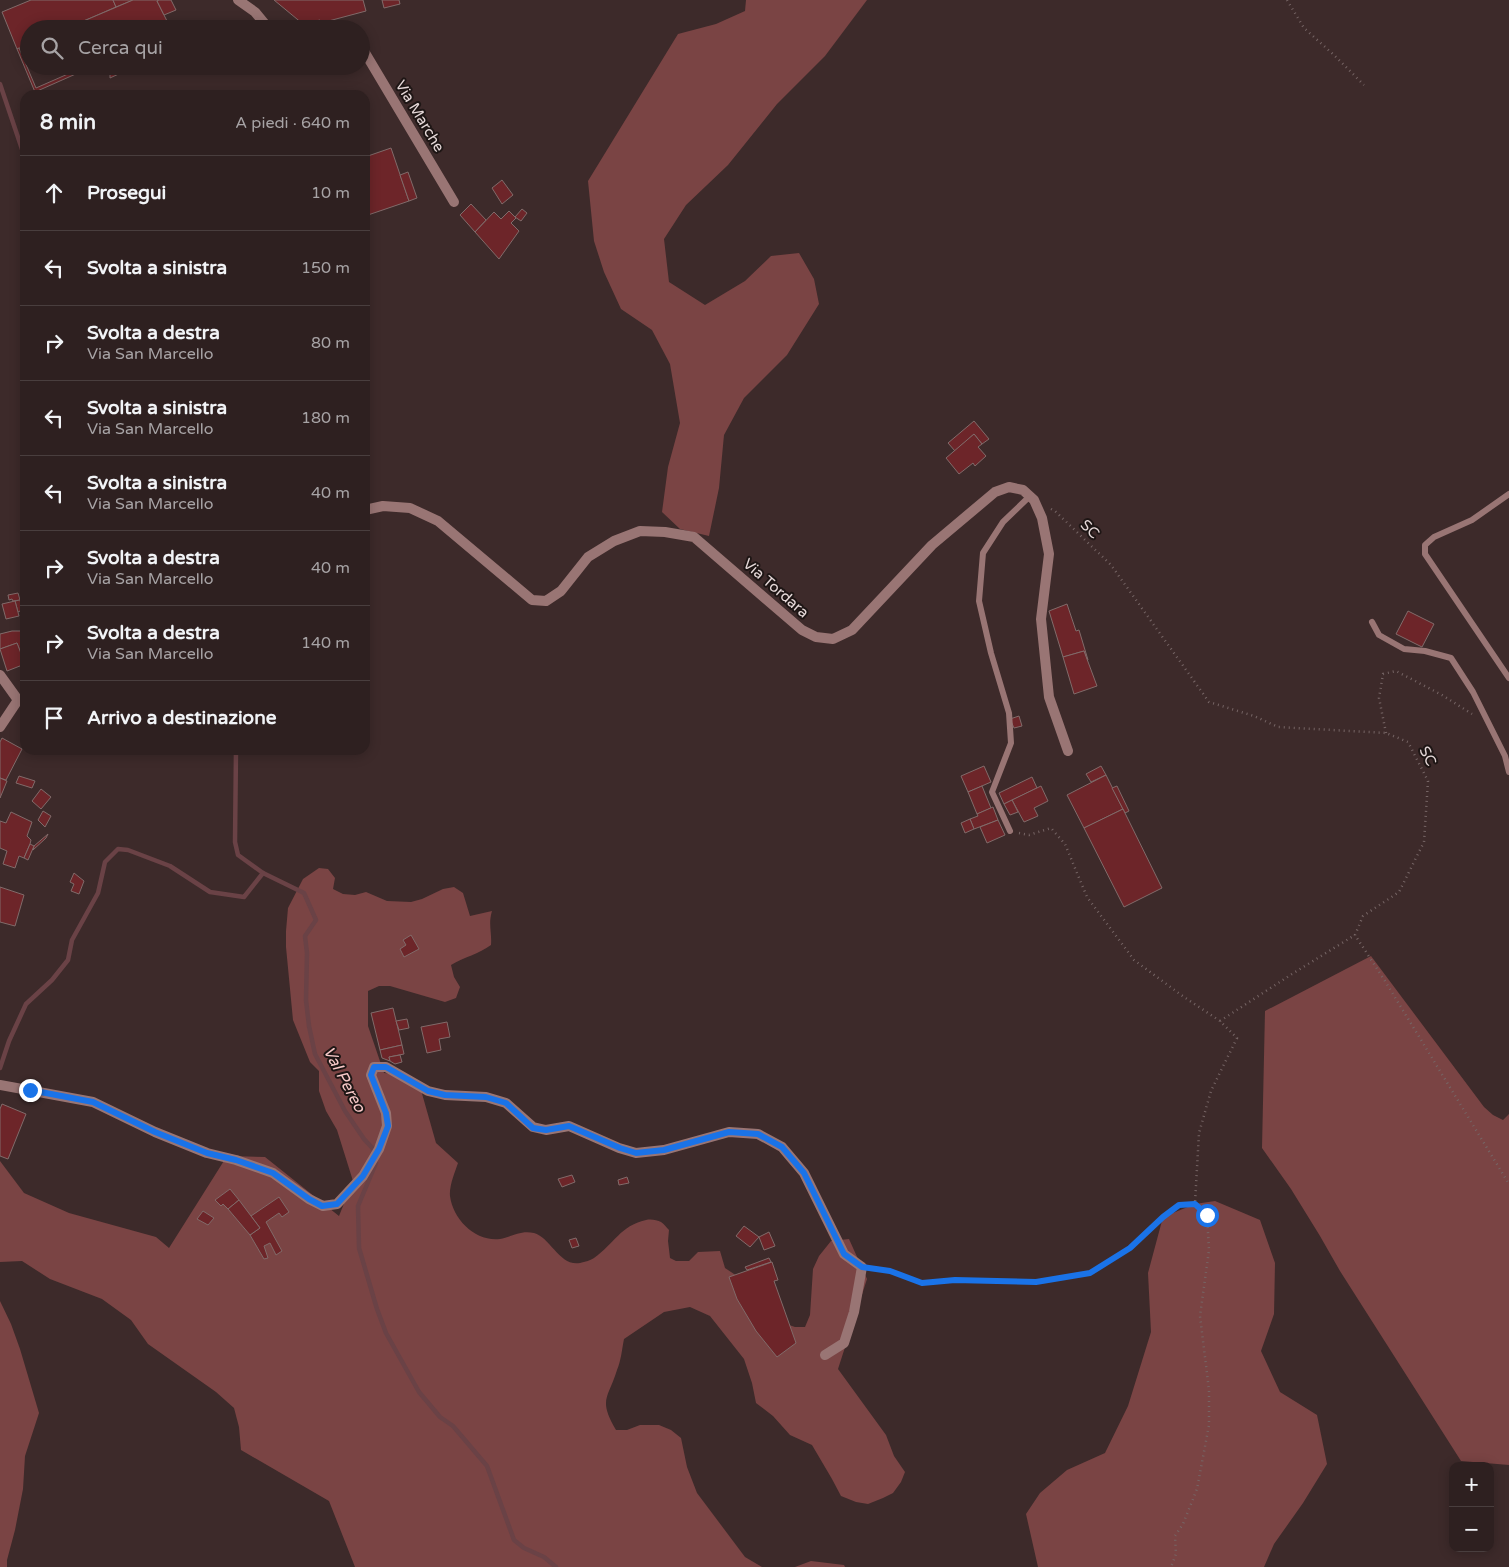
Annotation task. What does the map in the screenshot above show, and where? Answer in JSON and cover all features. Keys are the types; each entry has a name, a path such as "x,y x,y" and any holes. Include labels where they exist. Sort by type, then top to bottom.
{"street":[{"path":"238,0 255,12 262,20"},
{"name":"Via Marche","path":"370,61 454,202"},
{"name":"Via Tordara","path":"370,509 383,506 410,508 438,521 532,600 546,601 560,591 588,557 614,541 640,532 665,532 694,538 802,630 816,637 833,639 852,630 932,545 995,492 1009,487 1023,490 1032,498"},
{"path":"1032,498 1042,518 1049,554 1042,618 1049,697 1068,751"},
{"path":"0,675 20,697"},
{"path":"0,727 20,699"},
{"path":"0,1085 93,1102 155,1132 198,1150 273,1173 322,1206 337,1204 363,1176 379,1149 388,1126 386,1113 371,1075 374,1067 386,1067 428,1091 445,1095 486,1097 506,1103 533,1128 546,1130 569,1126 636,1153 664,1150 729,1132 758,1134 782,1147 804,1173 844,1254 862,1267 854,1312 844,1343 825,1355"}],"lane":[{"path":"1509,494 1472,520 1434,537 1425,545 1425,554 1509,678"},
{"path":"1010,831 992,792 1011,743 1009,713 991,652 979,601 983,553 1003,522 1032,498"},
{"path":"1372,622 1379,635 1404,649 1425,651 1451,658 1473,692 1505,756 1509,772"}],"path":[{"path":"1287,0 1304,28 1364,85"},
{"name":"SC","path":"1032,498 1055,511 1111,564 1209,702 1254,716 1278,726 1386,733 1408,742 1428,781 1424,842 1399,892 1363,916 1355,935"},
{"path":"1386,733 1379,698 1381,682 1383,674 1396,671 1442,695 1488,723"},
{"path":"1010,831 1029,835 1051,828 1065,844 1087,897 1134,960 1220,1022 1237,1038 1211,1091 1199,1133 1195,1204"},
{"path":"1220,1022 1355,935 1391,990 1509,1184"},
{"path":"862,1267 890,1271 922,1283 955,1280 1036,1282 1090,1273 1130,1248 1163,1217 1179,1205 1195,1204 1207,1215 1210,1250 1200,1316 1209,1390 1208,1425 1197,1489 1183,1524 1175,1536 1176,1554 1172,1567"}],"shaded area":[{"path":"746,0 867,0 825,56 777,104 728,165 686,205 664,239 669,282 705,305 745,281 771,256 799,253 814,279 819,304 787,355 744,398 724,435 719,488 709,536 680,529 662,512 668,467 680,423 670,364 652,330 621,309 604,272 594,241 588,181 678,34 716,24 745,11"},
{"path":"319,868 328,869 335,878 333,889 343,894 355,895 366,892 387,901 411,902 443,889 454,887 463,893 470,916 492,911 490,920 491,945 451,965 454,977 460,987 456,998 445,1002 390,986 379,986 368,991 368,1026 384,1073 406,1075 419,1083 436,1143 458,1163 450,1188 452,1205 461,1221 474,1233 482,1237 500,1239 520,1233 534,1233 545,1240 567,1261 580,1263 594,1258 630,1226 646,1220 658,1221 669,1230 670,1258 676,1261 689,1261 698,1252 720,1251 725,1268 743,1280 777,1321 795,1327 805,1327 810,1315 813,1269 819,1256 831,1241 849,1239 867,1279 838,1369 886,1435 894,1456 905,1472 893,1493 868,1504 841,1496 812,1445 790,1435 773,1416 756,1403 744,1359 710,1316 690,1307 664,1312 624,1339 620,1363 606,1399 607,1412 616,1430 627,1430 640,1425 659,1425 671,1430 681,1438 687,1467 697,1493 745,1557 762,1567 355,1567 329,1501 241,1450 239,1427 234,1408 216,1392 148,1344 131,1320 102,1299 50,1279 22,1261 0,1262 0,1161 24,1193 69,1213 156,1237 169,1248 227,1156 265,1157 339,1216 353,1181 337,1130 326,1111 319,1091 319,1071 310,1062 293,1020 286,947 288,908 303,879"},
{"path":"1371,956 1484,1107 1493,1115 1503,1120 1509,1114 1509,1465 1494,1464 1494,1462 1461,1461 1340,1271 1291,1189 1262,1148 1265,1011"},
{"path":"1215,1201 1260,1220 1275,1263 1274,1314 1261,1351 1280,1392 1317,1415 1327,1464 1303,1503 1274,1544 1264,1567 1038,1567 1026,1514 1040,1493 1067,1470 1105,1453 1128,1406 1151,1332 1148,1273 1163,1217 1195,1204"},
{"path":"0,1301 20,1349 39,1413 25,1456 23,1489 7,1567 0,1567"},
{"path":"811,1561 844,1565 845,1567 795,1567"}],"building":[{"path":"31,0 113,0 116,7 86,20 20,20 20,48 17,49 2,12"},
{"path":"113,0 133,0 116,7"},
{"path":"133,0 159,0 157,1 166,20 86,20"},
{"path":"171,0 176,10 164,15 157,1"},
{"path":"274,0 363,0 366,11 332,20 298,20"},
{"path":"382,0 399,0 400,4 384,8"},
{"path":"28,75 30,75 36,88 66,75 73,75 40,90 34,90"},
{"path":"391,148 409,201 370,214 370,155"},
{"path":"408,172 417,198 409,201 400,175"},
{"path":"502,180 513,195 502,204 492,188"},
{"path":"471,204 486,220 475,232 460,215"},
{"path":"522,209 527,213 521,221 515,217"},
{"path":"509,211 516,218 511,223 519,231 499,259 475,232 494,212 501,219"},
{"path":"974,421 989,439 982,444 974,434 955,451 948,443"},
{"path":"974,434 982,444 978,447 986,456 975,466 973,463 959,474 946,458"},
{"path":"18,593 20,600 9,600 8,595"},
{"path":"20,600 20,611 18,612 15,601"},
{"path":"15,601 19,616 6,619 2,604"},
{"path":"1067,604 1076,631 1079,630 1087,661 1084,651 1063,657 1049,611"},
{"path":"1408,611 1434,624 1422,647 1396,634"},
{"path":"20,631 20,651 17,643 0,649 0,634"},
{"path":"17,643 20,651 20,666 7,671 0,649"},
{"path":"1084,651 1097,686 1074,694 1063,657"},
{"path":"1019,716 1022,726 1014,728 1010,719"},
{"path":"2,738 20,748 20,753 6,780 0,778 0,742"},
{"path":"984,766 991,782 968,792 961,776"},
{"path":"1101,766 1106,775 1091,782 1086,774"},
{"path":"1106,775 1123,809 1084,828 1067,795"},
{"path":"19,776 35,781 32,788 16,783"},
{"path":"1032,777 1037,788 1004,804 999,793"},
{"path":"0,778 7,781 0,798"},
{"path":"982,786 991,808 977,814 968,792"},
{"path":"1041,786 1048,801 1034,808 1038,816 1024,822 1012,800"},
{"path":"1117,786 1129,811 1125,813 1112,788"},
{"path":"41,789 51,797 41,809 32,801"},
{"path":"1012,800 1018,812 1010,815 1004,804"},
{"path":"993,807 998,820 974,829 970,819"},
{"path":"1123,809 1162,888 1124,907 1084,828"},
{"path":"43,811 51,816 45,827 38,820"},
{"path":"11,812 32,822 27,836 31,840 30,844 24,858 19,856 15,868 3,864 7,851 0,848 0,821 6,823"},
{"path":"970,819 974,829 965,833 961,823"},
{"path":"998,820 1005,835 987,843 980,827"},
{"path":"48,834 46,838 33,850 34,846"},
{"path":"30,844 34,846 28,860 24,858"},
{"path":"74,873 84,881 79,894 71,891 74,884 70,882"},
{"path":"0,887 24,895 15,926 0,922"},
{"path":"411,935 419,949 404,957 400,949 406,945 403,940"},
{"path":"393,1008 402,1045 380,1050 371,1013"},
{"path":"407,1019 409,1028 399,1030 396,1021"},
{"path":"447,1022 450,1037 439,1039 441,1050 427,1053 421,1027"},
{"path":"402,1045 404,1054 389,1057 390,1061 382,1058 380,1050"},
{"path":"400,1055 402,1062 395,1064 390,1061 389,1057"},
{"path":"2,1104 26,1114 8,1159 0,1156 0,1109"},
{"path":"572,1175 575,1182 562,1187 558,1179"},
{"path":"627,1177 629,1183 619,1185 618,1180"},
{"path":"230,1189 239,1200 228,1209 223,1204 221,1206 215,1200"},
{"path":"279,1197 289,1212 282,1217 279,1213 266,1222 282,1251 276,1255 270,1243 264,1246 268,1258 264,1259 250,1235 260,1228 251,1216"},
{"path":"239,1200 260,1228 250,1235 228,1209"},
{"path":"203,1211 214,1218 208,1225 197,1219"},
{"path":"744,1226 759,1237 750,1247 736,1236"},
{"path":"769,1232 775,1246 764,1250 759,1237"},
{"path":"576,1238 579,1246 572,1248 569,1240"},
{"path":"769,1258 771,1262 747,1270 745,1267"},
{"path":"772,1262 778,1280 774,1281 796,1343 777,1357 756,1331 737,1299 729,1277"}],"waterway":[{"name":"Val Pereo","path":"0,84 20,143"},
{"name":"Val Pereo","path":"236,755 235,842 238,855 263,873 304,893 316,920 305,936 307,953 306,1000 315,1054 345,1111 364,1139 377,1153"},
{"path":"0,1068 9,1041 26,1004 52,980 68,960 72,940 98,893 105,862 118,849 128,850 170,866 210,892 244,897 263,873"},
{"name":"Val Pereo","path":"376,1163 358,1206 359,1248 386,1333 419,1392 440,1417 453,1426 487,1466 514,1540 524,1548 544,1557 556,1567"}],"route":[{"path":"30,1090 93,1102 155,1132 207,1153 236,1160 273,1173 322,1206 337,1204 363,1176 379,1149 388,1126 386,1113 371,1075 374,1067 386,1067 428,1091 445,1095 486,1097 506,1103 533,1128 546,1130 569,1126 636,1153 664,1150 729,1132 758,1134 782,1147 804,1173 844,1254 862,1267 890,1271 922,1283 955,1280 1036,1282 1090,1273 1130,1248 1163,1217 1179,1205 1195,1204 1207,1215"}]}
